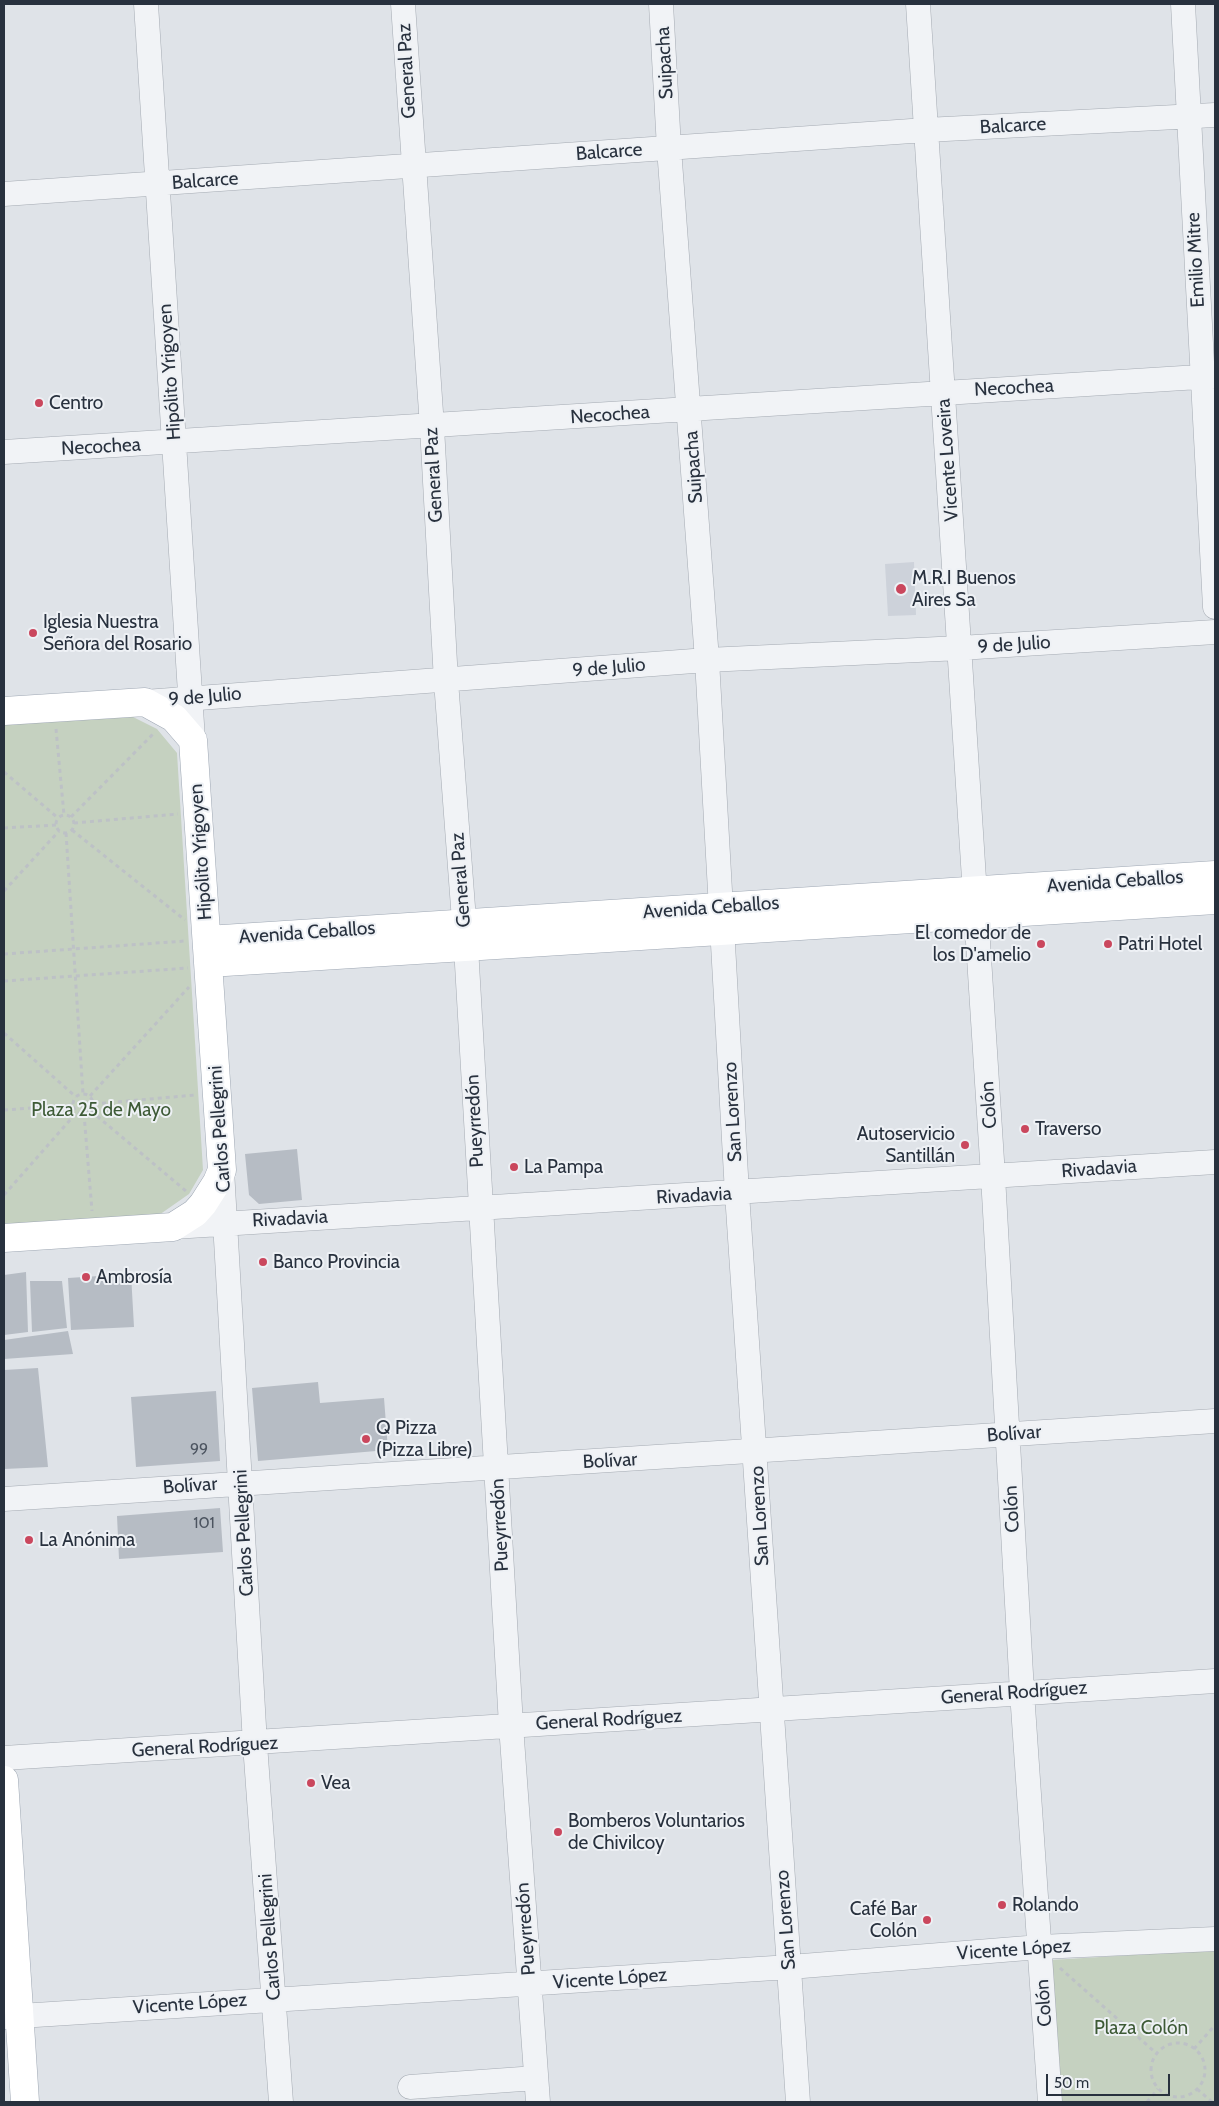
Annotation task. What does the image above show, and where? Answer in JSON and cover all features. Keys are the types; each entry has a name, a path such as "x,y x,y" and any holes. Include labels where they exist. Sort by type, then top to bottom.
{"main road":[{"name":"9 de Julio","path":"4,711 145,702"},
{"path":"145,702 174,718 193,740"},
{"name":"Hipólito Yrigoyen","path":"192,951 193,740"},
{"name":"Avenida Ceballos","path":"975,903 1215,875"},
{"name":"Avenida Ceballos","path":"192,951 975,903 1215,900"},
{"name":"Carlos Pellegrini","path":"192,951 222,1170"},
{"path":"174,1227 203,1204 222,1170"},
{"name":"Rivadavia","path":"4,1238 174,1227"},
{"path":"4,1780 11,2016 25,2102"}],"street":[{"name":"Hipólito Yrigoyen","path":"146,4 193,740"},
{"name":"General Paz","path":"403,4 432,427 446,681 465,935"},
{"name":"Suipacha","path":"662,4 669,148 708,660 723,918"},
{"name":"Vicente Loveira","path":"918,4 975,903"},
{"name":"Emilio Mitre","path":"1183,4 1189,116 1209,377 1215,607"},
{"name":"Balcarce","path":"4,194 158,185 926,130 1215,115"},
{"name":"Necochea","path":"4,452 175,443 944,392 1209,377"},
{"name":"9 de Julio","path":"145,702 191,697 446,681 708,660 960,648 1215,632"},
{"name":"Colón","path":"975,903 993,1176 1022,1692 1047,1955 1050,2102"},
{"name":"San Lorenzo","path":"723,918 737,1193 756,1452 771,1710 798,2102"},
{"name":"Pueyrredón","path":"465,935 511,1726 538,2102"},
{"name":"Rivadavia","path":"174,1227 1215,1162"},
{"name":"Carlos Pellegrini","path":"222,1170 255,1744 281,2102"},
{"name":"Bolívar","path":"4,1499 241,1482 756,1452 1215,1421"},
{"name":"General Rodríguez","path":"4,1758 255,1744 1022,1692 1215,1681"},
{"name":"Vicente López","path":"11,2016 790,1967 1047,1955 1215,1939"},
{"path":"410,2087 536,2078"}],"path":[{"path":"56,726 64,815"},
{"path":"150,729 160,737"},
{"path":"71,818 155,732"},
{"path":"4,772 58,818"},
{"path":"178,805 179,824"},
{"path":"74,823 178,814"},
{"path":"64,815 71,818 74,823 72,830 66,833 59,831 56,825 58,818 64,815"},
{"path":"4,828 56,825"},
{"path":"72,830 185,920"},
{"path":"4,891 59,831"},
{"path":"66,833 83,1094"},
{"path":"184,911 192,951"},
{"path":"4,954 73,950 192,951"},
{"path":"4,981 75,976 192,951"},
{"path":"90,1096 189,986 190,996"},
{"path":"4,1033 76,1097"},
{"path":"196,1085 197,1104"},
{"path":"83,1094 90,1096 94,1104 91,1111 84,1114 77,1112 73,1105 76,1097 83,1094"},
{"path":"94,1104 196,1095"},
{"path":"4,1110 73,1105"},
{"path":"91,1111 186,1191"},
{"path":"4,1195 77,1112"},
{"path":"83,1215 93,1214 84,1114"},
{"path":"180,1198 192,1184"},
{"path":"1047,1955 1156,2053"},
{"path":"1194,2049 1215,2025"},
{"path":"1174,2043 1182,2043 1194,2049 1200,2054 1205,2068 1202,2083 1197,2089 1185,2096 1178,2097 1164,2094 1158,2089 1152,2078 1151,2072 1156,2053 1174,2043"},
{"path":"1147,2102 1158,2089"},
{"path":"1197,2089 1212,2102"}],"shaded area":[{"name":"M.R.I Buenos Aires Sa","path":"914,562 916,615 888,616 885,564"}],"green space":[{"name":"Plaza 25 de Mayo","path":"133,717 157,729 177,753 203,1170 189,1194 159,1215 4,1227 4,725"},
{"name":"Plaza Colón","path":"1215,1950 1215,2102 1060,2102 1051,1960"}],"building":[{"path":"297,1149 302,1200 259,1204 249,1195 245,1154"},
{"path":"26,1272 28,1332 4,1335 4,1275"},
{"path":"131,1274 134,1327 71,1330 68,1278"},
{"path":"30,1281 62,1281 67,1328 32,1332"},
{"path":"68,1331 73,1354 4,1359 4,1340"},
{"path":"38,1368 48,1467 4,1469 4,1370"},
{"path":"318,1382 320,1403 384,1398 388,1450 258,1461 252,1388"},
{"path":"216,1391 220,1461 136,1467 131,1397"},
{"path":"220,1508 223,1552 119,1559 117,1516"}],"place":[{"name":"Centro","path":"39,403"},
{"name":"M.R.I Buenos Aires Sa","path":"901,589"},
{"name":"Iglesia Nuestra Señora del Rosario","path":"33,633"},
{"name":"El comedor de los D'amelio","path":"1041,944"},
{"name":"Patri Hotel","path":"1108,944"},
{"name":"Traverso","path":"1025,1129"},
{"name":"Autoservicio Santillán","path":"965,1145"},
{"name":"La Pampa","path":"514,1167"},
{"name":"Banco Provincia","path":"263,1262"},
{"name":"Ambrosía","path":"86,1277"},
{"name":"Q Pizza (Pizza Libre)","path":"366,1439"},
{"name":"La Anónima","path":"29,1540"},
{"name":"Vea","path":"311,1783"},
{"name":"Bomberos Voluntarios de Chivilcoy","path":"558,1832"},
{"name":"Rolando","path":"1002,1905"},
{"name":"Café Bar Colón","path":"927,1920"}]}
